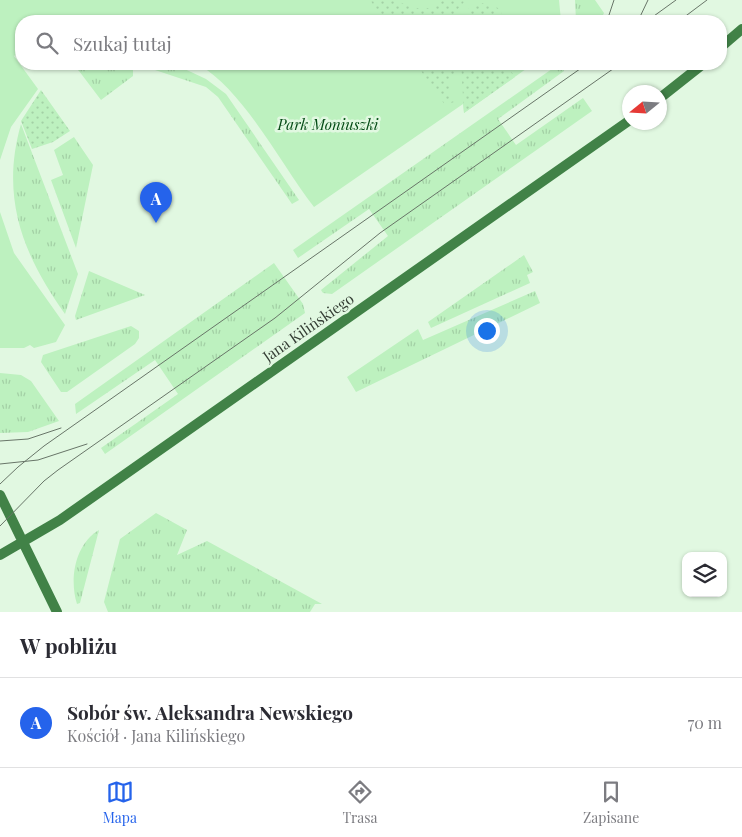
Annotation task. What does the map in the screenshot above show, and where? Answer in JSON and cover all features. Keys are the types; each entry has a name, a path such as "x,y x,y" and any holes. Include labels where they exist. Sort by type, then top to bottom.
{"street":[{"path":"727,42 742,29"},
{"path":"667,92 695,70"},
{"name":"Jana Kilińskiego","path":"0,555 67,515 622,126"},
{"path":"0,495 57,612"}],"green space":[{"path":"0,0 559,0 560,15 15,15 15,70 24,70 38,89 11,127 0,160"},
{"path":"370,0 393,0 416,8 430,8 444,0 462,0 464,2 455,15 381,15"},
{"path":"575,0 595,0 604,13 603,15 576,15"},
{"path":"483,3 498,8 503,15 464,15 469,8"},
{"path":"78,70 133,70 133,76 101,100"},
{"path":"155,70 187,70 206,79 226,94 299,200 292,204 218,97 206,87"},
{"name":"Park Moniuszki","path":"206,70 525,70 464,113 463,104 314,207 246,110 215,76"},
{"path":"420,70 454,70 454,75 449,75 450,94 455,94 454,102 445,105"},
{"path":"461,70 510,70 515,77 464,113"},
{"path":"550,70 564,71 498,119 516,145 583,98 592,111 332,294 323,293 321,290 388,236 369,209 298,258 293,250"},
{"path":"41,90 70,131 53,142 32,149 21,121"},
{"path":"21,124 78,274 65,314 37,270 19,225 13,177 15,151"},
{"path":"74,137 93,165 76,248 51,180 63,175 54,150"},
{"path":"0,212 14,253 65,325 56,342 34,348 30,345 24,348 0,348"},
{"path":"524,255 533,272 527,275 530,283 431,328 428,322"},
{"path":"274,263 303,304 305,313 105,454 101,448 178,394 155,360 76,414 75,404"},
{"path":"89,271 145,295 76,320 75,316"},
{"path":"535,291 540,303 356,392 347,377 418,329 423,340"},
{"path":"131,326 139,331 139,338 135,344 67,392 61,392 41,362 43,355"},
{"path":"0,373 21,375 31,381 59,421 28,432 0,433"},
{"path":"156,513 187,530 177,555 207,541 322,604 315,604 310,612 108,612 104,602 120,539"},
{"path":"99,530 80,603 77,604 74,584 76,563 84,544"}],"tram line":[{"path":"609,15 614,0"},
{"path":"641,15 648,0"},
{"path":"655,15 676,0"},
{"path":"687,15 707,0"},
{"path":"0,484 44,446 578,70"},
{"path":"0,526 44,481 58,470 275,318 380,233 611,70"},
{"path":"0,441 28,439 61,428"},
{"path":"0,464 38,460 87,444"}],"place":[{"name":"Sobór św. Aleksandra Newskiego","path":"156,223"}]}
